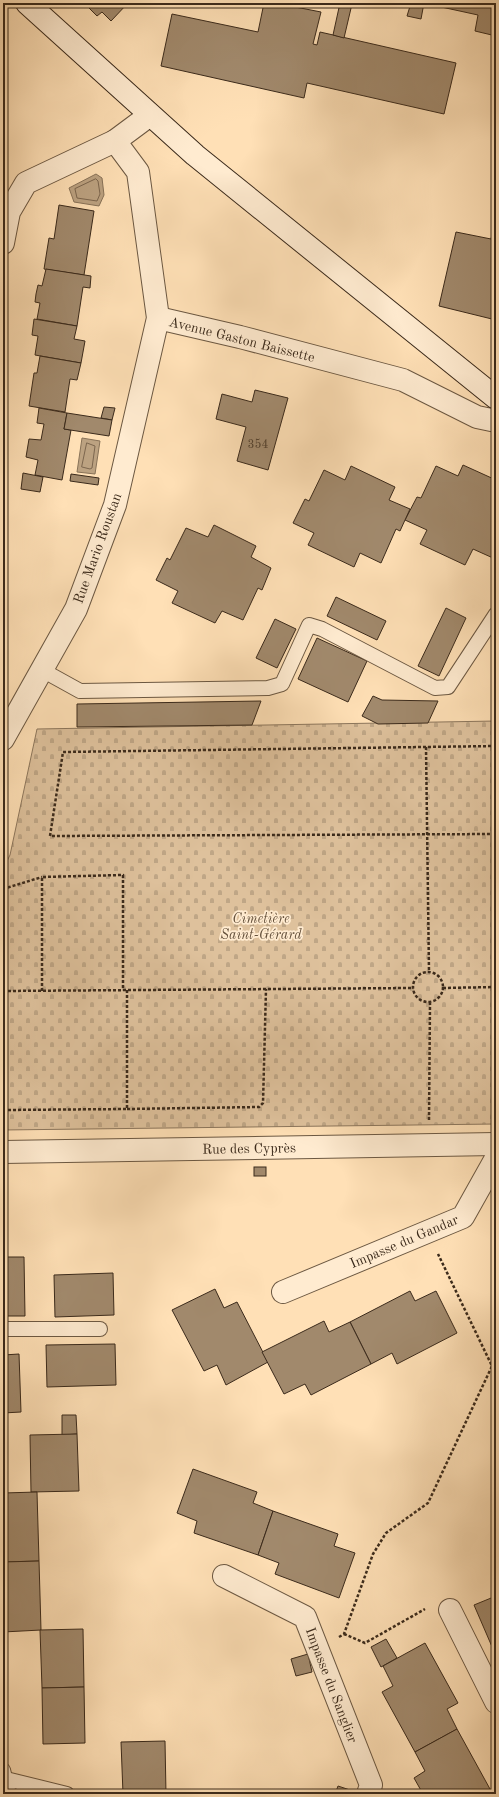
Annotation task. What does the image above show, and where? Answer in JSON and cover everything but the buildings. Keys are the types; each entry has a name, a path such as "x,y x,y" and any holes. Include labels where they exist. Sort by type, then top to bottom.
{"street":[{"path":"27,3 195,155 496,398"},
{"path":"3,243 9,212 26,183 115,141 150,115"},
{"name":"Avenue Gaston Baissette","path":"115,141 138,172 158,318 240,337 403,380 477,417 496,420"},
{"name":"Rue Mario Roustan","path":"3,739 76,609 115,505 158,318"},
{"name":"Rue des Cyprès","path":"3,1152 496,1144"},
{"name":"Impasse du Gandar","path":"283,1292 463,1217 496,1158"},
{"name":"Impasse du Sanglier","path":"224,1576 305,1617 370,1785 368,1794"},
{"path":"450,1610 496,1702"}],"lane":[{"path":"42,670 80,691 268,688 282,684 309,626 322,629 435,688 448,687 496,614"},
{"path":"3,1329 100,1329"},
{"path":"9,1794 5,1774 67,1794"}],"path":[{"path":"496,746 63,752 50,836 496,834"},
{"path":"426,747 429,972"},
{"path":"3,889 42,877 123,875 123,990"},
{"path":"42,877 42,991"},
{"path":"429,972 440,978 443,988 439,997 430,1003 420,1001 416,997 412,988 416,978 423,973 429,972"},
{"path":"443,988 496,987"},
{"path":"3,991 412,988"},
{"path":"3,1110 259,1107 263,1103 266,989"},
{"path":"127,990 127,1108"},
{"path":"429,1125 430,1003"},
{"path":"318,1648 344,1634 372,1554 386,1533 428,1503 492,1366 428,1232"},
{"path":"344,1634 365,1643 444,1599 450,1610"}],"green space":[{"name":"Cimetière Saint-Gérard","path":"496,721 496,1124 3,1130 3,869 10,855 37,729"}],"water":[{"path":"96,174 102,178 104,195 99,206 74,202 69,188"},
{"path":"82,438 100,441 95,474 77,472"}]}
